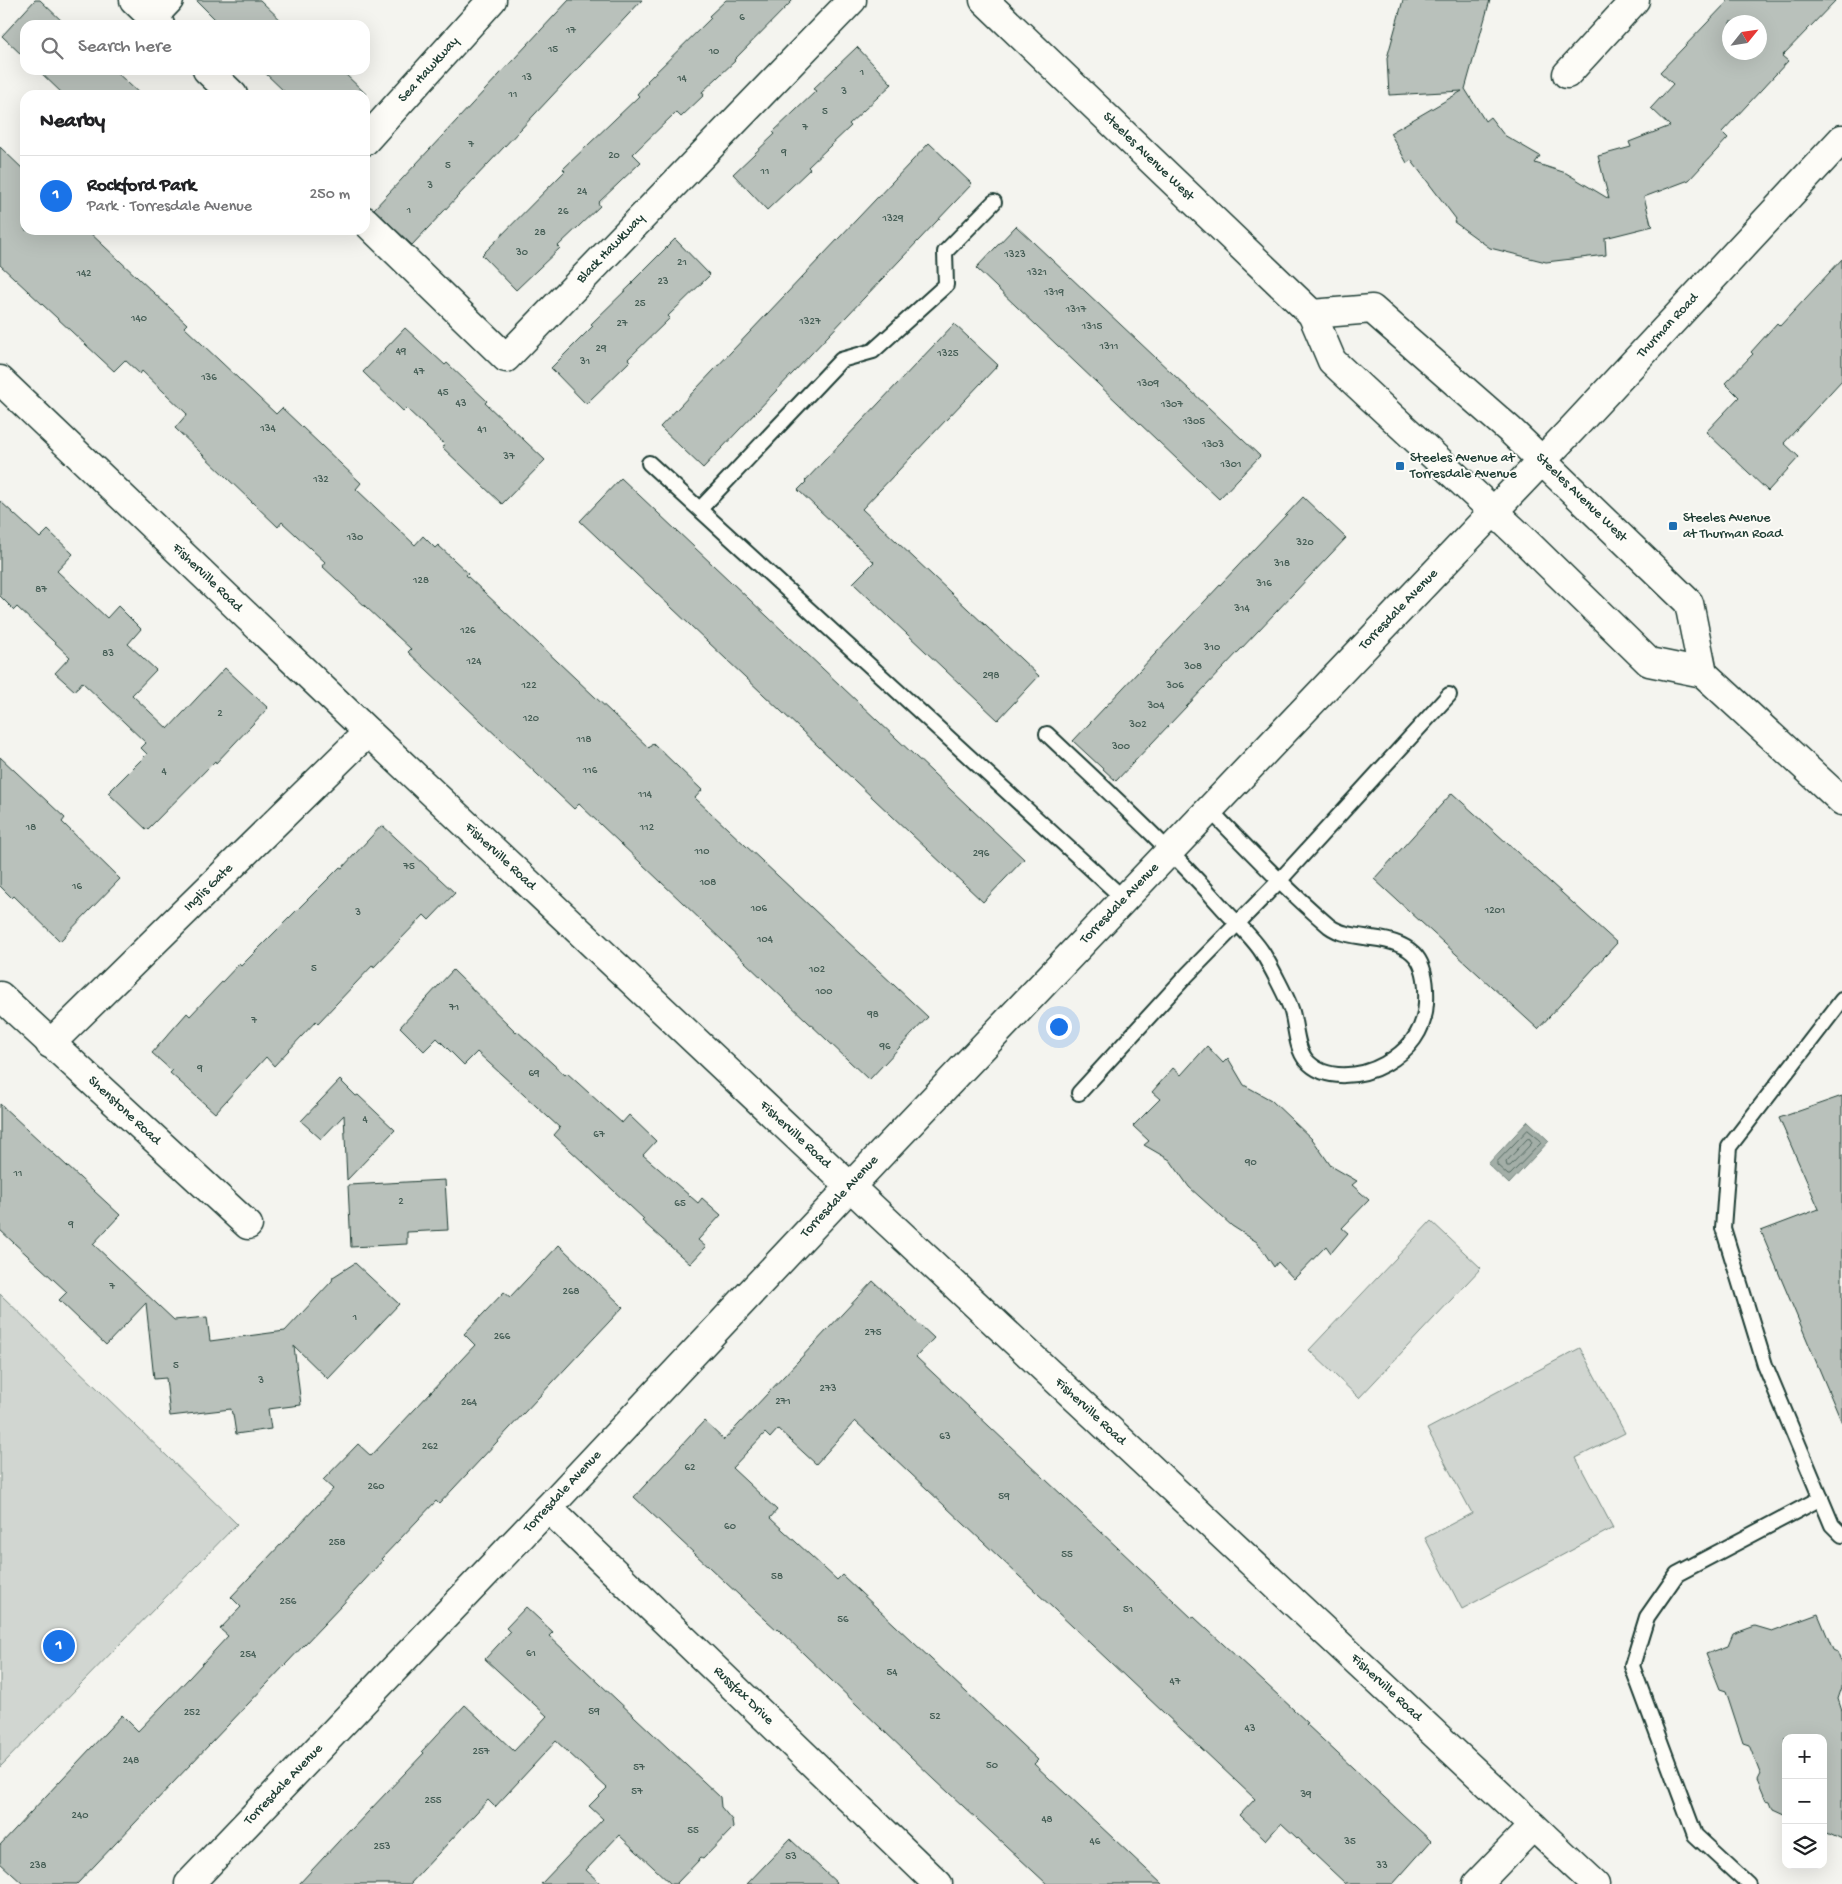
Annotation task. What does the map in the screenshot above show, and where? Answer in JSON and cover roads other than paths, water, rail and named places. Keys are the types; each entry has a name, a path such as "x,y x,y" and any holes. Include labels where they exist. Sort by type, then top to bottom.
{"street":[{"name":"Sea Hawkway","path":"370,135 492,0"},
{"name":"Black Hawkway","path":"370,227 506,358 852,0"},
{"name":"Steeles Avenue West","path":"984,0 1312,314 1332,361 1493,512 1648,662 1703,672 1689,603 1541,459 1372,308 1312,314"},
{"path":"1567,74 1634,0"},
{"path":"212,75 228,90"},
{"name":"Thurman Road","path":"1493,512 1842,139"},
{"name":"Fisherville Road","path":"0,380 368,732 850,1187 1595,1884"},
{"name":"Torresdale Avenue","path":"190,1884 1493,512"},
{"path":"1703,672 1842,801"},
{"name":"Inglis Gate","path":"50,1044 368,732"},
{"name":"Shenstone Road","path":"0,996 248,1225"},
{"name":"Russfax Drive","path":"548,1508 938,1884"},
{"path":"1477,1884 1534,1826"}],"lane":[{"path":"700,509 841,360 874,351 946,286 945,252 994,202"},
{"path":"649,462 1124,899"},
{"path":"1079,1093 1187,975 1280,880 1449,695"},
{"path":"1047,734 1170,851 1262,952 1292,1010 1296,1036 1305,1059 1324,1072 1356,1075 1383,1065 1402,1053 1413,1041 1426,1010 1427,983 1422,966 1412,952 1395,941 1353,936 1332,928 1280,880 1210,810"},
{"path":"1839,1528 1820,1498 1764,1365 1723,1228 1729,1147 1842,1000"},
{"path":"1748,1884 1695,1835 1632,1666 1647,1617 1677,1574 1820,1498"}],"water":[{"path":"1528,1121 1549,1141 1509,1184 1488,1164"}],"place":[{"name":"Steeles Avenue at Torresdale Avenue","path":"1400,466"},
{"name":"Steeles Avenue at Thurman Road","path":"1673,526"},
{"name":"Rockford Park","path":"59,1646"}]}
